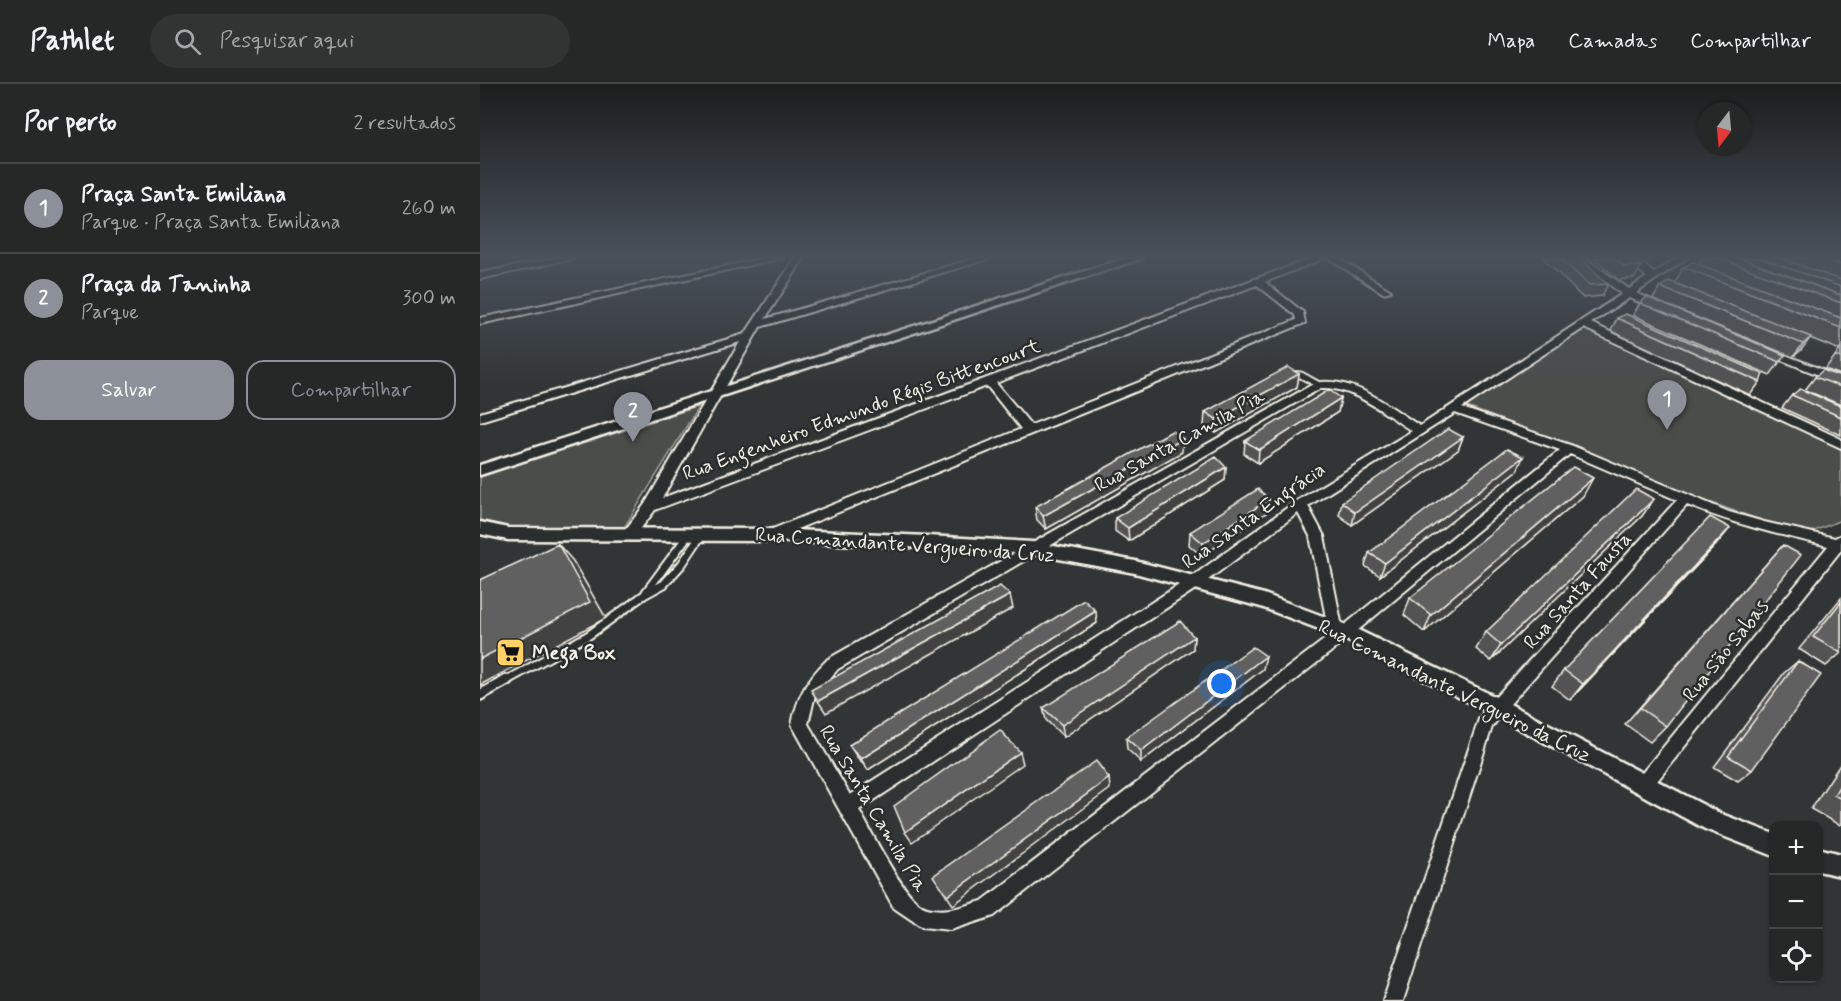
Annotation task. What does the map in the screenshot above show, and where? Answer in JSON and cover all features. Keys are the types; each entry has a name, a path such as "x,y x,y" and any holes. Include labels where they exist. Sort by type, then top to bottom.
{"street":[{"path":"480,321 576,301"},
{"path":"630,533 650,507 772,301"},
{"path":"756,325 840,301"},
{"path":"480,471 1004,301"},
{"name":"Rua Engenheiro Edmundo Régis Bittencourt","path":"650,507 1205,301"},
{"path":"770,535 1301,321 1300,314 1283,301"},
{"name":"Rua Santa Engrácia","path":"848,807 1195,582 1300,505 1420,431 1619,301"},
{"path":"1646,301 1672,311"},
{"path":"1584,324 1841,444"},
{"path":"480,417 749,336"},
{"path":"1756,346 1841,381"},
{"path":"989,381 1029,431"},
{"path":"1319,386 1333,384 1350,389 1420,431"},
{"name":"Rua Santa Camila Pia","path":"1319,386 832,664 813,684 804,699 800,725 901,901 922,917 950,920 987,909 1569,449"},
{"path":"1453,408 1569,449 1685,499 1746,522 1840,542"},
{"name":"Rua Santa Fausta","path":"1393,1001 1485,724 1497,706 1685,499"},
{"path":"1300,505 1317,536 1340,630"},
{"name":"Rua Comandante Vergueiro da Cruz","path":"480,528 508,534 770,535 1032,548 1135,567 1264,601 1340,630 1497,706 1713,821 1769,843"},
{"name":"Rua São Sabas","path":"1644,784 1840,542"},
{"path":"1823,860 1841,865"}],"lane":[{"path":"1288,375 1301,375 1319,386"},
{"path":"644,595 695,534"},
{"path":"480,695 590,635 675,574 695,534"}],"shaded area":[{"path":"1587,328 1841,447 1841,520 1812,532 1760,520 1675,490 1610,461 1462,405"},
{"path":"699,406 622,531 501,531 480,523 480,477"}],"building":[{"path":"1643,301 1656,301 1785,355 1780,362 1640,303"},
{"path":"1695,301 1719,301 1811,337 1803,344"},
{"path":"1771,301 1796,301 1841,318 1841,328"},
{"path":"1626,314 1763,374 1760,382 1617,318"},
{"path":"1841,348 1841,358 1835,356"},
{"path":"1288,367 1299,374 1216,419 1205,412"},
{"path":"1823,370 1841,377 1841,387 1815,377"},
{"path":"1800,389 1841,406 1841,417 1792,395"},
{"path":"1329,390 1341,398 1259,450 1245,441"},
{"path":"1448,429 1463,437 1355,512 1342,502"},
{"path":"1172,431 1183,439 1043,516 1035,507"},
{"path":"1507,449 1523,457 1385,563 1369,553"},
{"path":"1216,457 1226,467 1128,528 1115,518"},
{"path":"1573,467 1593,478 1431,615 1410,598"},
{"path":"1258,489 1269,499 1203,543 1190,532"},
{"path":"1636,489 1654,499 1501,645 1486,632"},
{"path":"1710,517 1730,528 1583,684 1564,670"},
{"name":"Mega Box","path":"558,544 590,602 480,659 480,580"},
{"path":"1783,545 1801,555 1666,726 1640,708"},
{"path":"1000,586 1010,595 818,701 811,690"},
{"path":"1084,600 1096,611 861,759 849,745"},
{"path":"1841,602 1841,653 1813,637"},
{"path":"1180,621 1194,637 1062,725 1043,708"},
{"path":"1253,647 1266,656 1141,751 1126,738"},
{"path":"1798,661 1821,675 1752,770 1728,756"},
{"path":"1000,730 1020,752 905,832 894,806"},
{"path":"1096,761 1109,778 947,896 933,876"},
{"path":"1841,783 1841,799 1834,795"}],"place":[{"name":"Praça Santa Emiliana","path":"1667,430"},
{"name":"Praça da Taninha","path":"633,442"},
{"name":"Mega Box","path":"511,652"}]}
